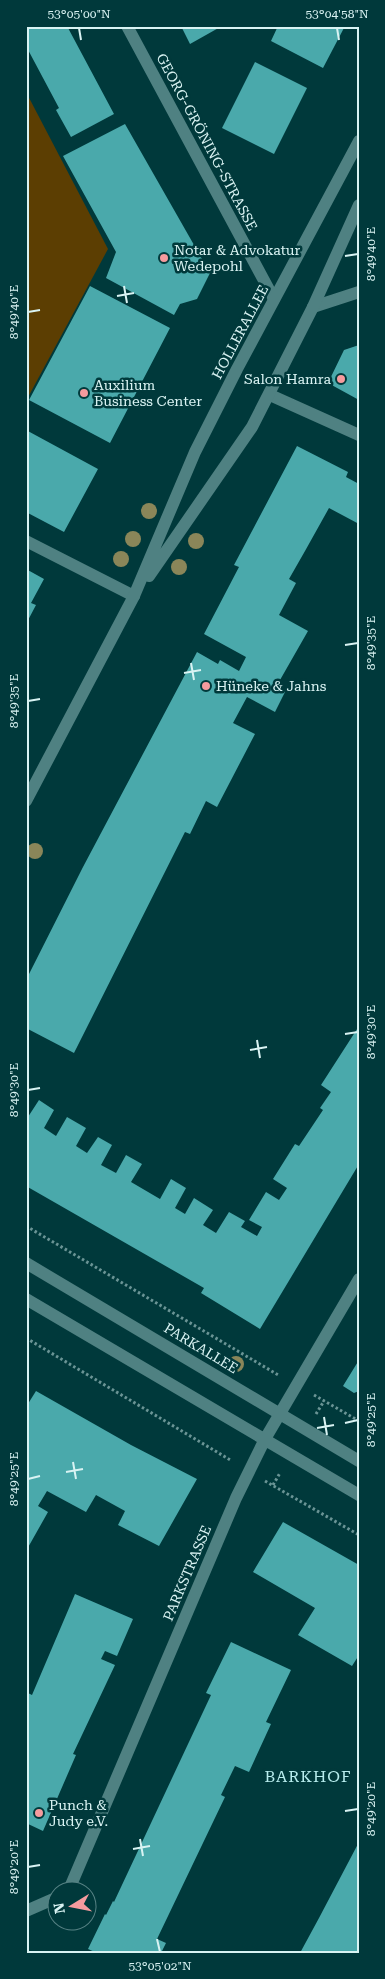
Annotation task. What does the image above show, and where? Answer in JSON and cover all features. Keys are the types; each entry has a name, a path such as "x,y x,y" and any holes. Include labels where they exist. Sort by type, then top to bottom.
{"street":[{"name":"GEORG-GRÖNING-STRASSE","path":"127,26 274,299"},
{"name":"HOLLERALLEE","path":"26,801 134,596 195,452 359,141"},
{"name":"HOLLERALLEE","path":"134,596 252,427 270,395 313,307 359,205"},
{"path":"313,307 359,292"},
{"path":"270,395 359,435"},
{"path":"26,541 134,596"},
{"name":"PARKALLEE","path":"26,1262 359,1461"},
{"name":"PARKSTRASSE","path":"72,1882 249,1471 296,1385 359,1280"},
{"path":"26,1299 359,1495"},
{"path":"26,1910 48,1900"}],"path":[{"path":"26,1226 359,1421"},
{"path":"26,1338 359,1536"}],"shaded area":[{"path":"26,92 108,249 26,401"}],"building":[{"path":"26,26 67,26 114,114 71,137 56,110 59,108 26,46"},
{"path":"181,26 222,26 190,44"},
{"path":"278,26 345,26 323,68 271,41"},
{"path":"255,62 307,88 274,154 222,128"},
{"path":"125,124 210,273 197,299 180,304 174,315 106,278 116,252 63,156"},
{"path":"90,286 170,328 110,443 29,400"},
{"path":"359,345 359,400 328,383 344,350"},
{"path":"26,430 98,469 64,532 26,512"},
{"path":"297,446 348,472 346,477 359,484 359,524 329,508 289,579 296,583 279,615 308,631 276,687 285,692 275,712 247,697 233,723 255,734 217,807 206,801 190,834 185,832 74,1053 26,1028 26,980 83,867 197,652 218,664 220,660 239,671 246,657 204,634 239,567 234,565"},
{"path":"26,569 44,579 31,603 36,605 26,624"},
{"path":"359,1026 359,1164 260,1329 201,1293 204,1288 26,1186 26,1120 39,1100 54,1110 44,1128 56,1136 67,1117 86,1128 76,1146 87,1153 98,1137 112,1145 101,1165 116,1173 126,1155 142,1164 131,1182 160,1199 171,1179 186,1188 175,1208 185,1214 194,1198 213,1210 203,1225 216,1233 229,1212 245,1221 241,1227 257,1236 262,1227 249,1220 266,1192 279,1200 287,1188 273,1179 295,1144 299,1146 323,1110 320,1108 331,1092 321,1085"},
{"path":"359,1360 359,1391 354,1393 343,1386"},
{"path":"36,1391 131,1445 197,1479 159,1546 118,1525 125,1511 96,1495 86,1512 47,1491 38,1506 48,1512 26,1551 26,1407"},
{"path":"283,1522 359,1565 359,1655 352,1666 298,1635 315,1608 253,1572"},
{"path":"75,1594 133,1619 117,1656 105,1651 101,1659 115,1665 73,1754 76,1755 43,1831 26,1823 26,1692 32,1695"},
{"path":"231,1642 291,1670 266,1722 271,1724 249,1772 235,1766 221,1795 225,1797 157,1939 166,1943 161,1953 97,1953 88,1949 96,1932 98,1932 105,1914 114,1902 211,1695 206,1693"},
{"path":"359,1842 359,1953 300,1953 319,1918"}],"place":[{"name":"Notar & Advokatur Wedepohl","path":"164,258"},
{"name":"Salon Hamra","path":"341,379"},
{"name":"Auxilium Business Center","path":"84,393"},
{"name":"Hüneke & Jahns","path":"206,686"},
{"name":"Punch & Judy e.V.","path":"39,1813"}],"district":[{"name":"BARKHOF","path":"308,1776"}]}
